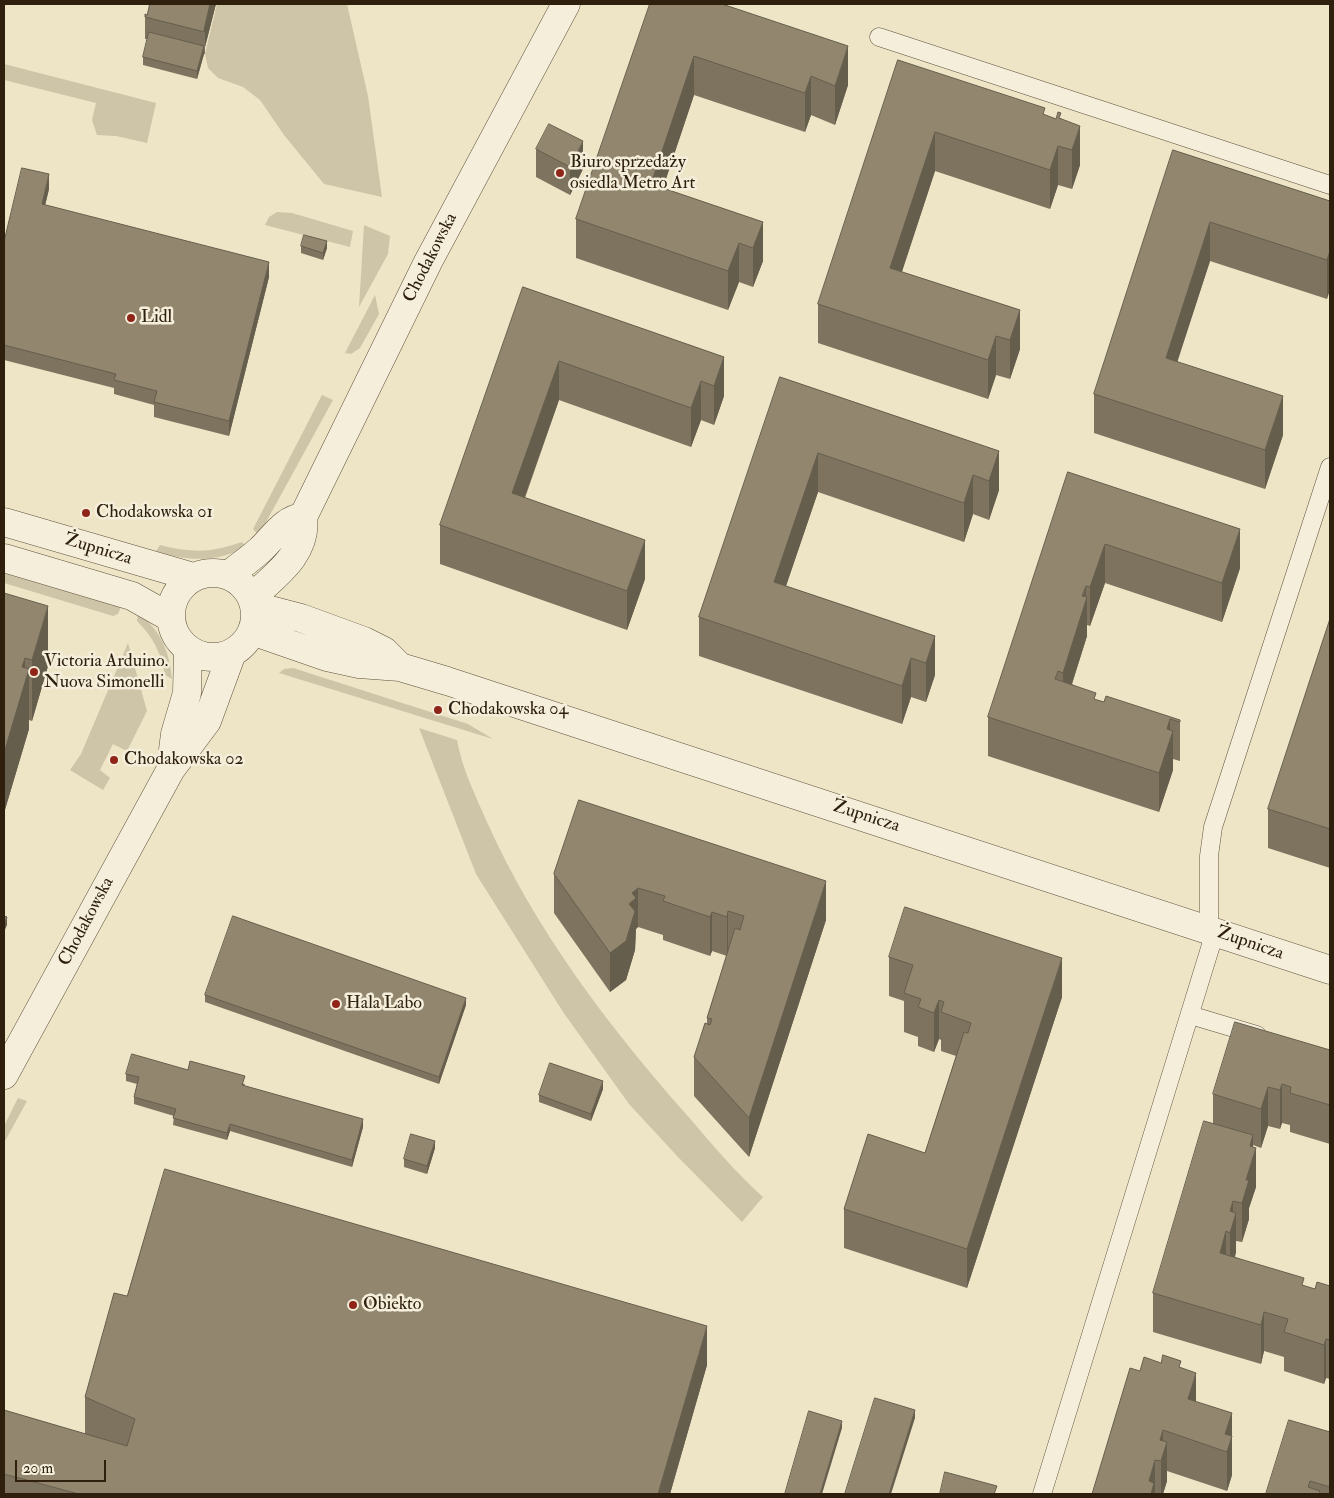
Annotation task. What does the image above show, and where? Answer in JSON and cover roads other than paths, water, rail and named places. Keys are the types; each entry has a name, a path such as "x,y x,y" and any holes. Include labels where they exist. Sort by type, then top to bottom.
{"street":[{"name":"Chodakowska","path":"253,612 301,544 305,531 303,517 428,262 566,4"},
{"path":"228,575 261,550 287,523 296,518 303,517"},
{"name":"Żupnicza","path":"4,522 193,577"},
{"name":"Żupnicza","path":"4,558 132,596 170,618"},
{"path":"205,573 228,575 238,580 253,612 242,647 232,653 211,658 188,650 179,641 170,618 176,594 193,577 205,573"},
{"name":"Żupnicza","path":"253,612 351,662 400,667 1330,970"},
{"name":"Chodakowska","path":"170,769 176,734 188,693 188,650"},
{"name":"Chodakowska","path":"4,1076 170,769 207,721 232,653"}],"lane":[{"path":"879,38 1330,185"},
{"path":"1042,1494 1190,1015 1212,931 1209,856 1213,827 1330,467"},
{"path":"1190,1015 1274,1040"}],"place":[{"name":"Biuro sprzedaży osiedla Metro Art","path":"560,173"},
{"name":"Lidl","path":"131,318"},
{"name":"Chodakowska 01","path":"86,513"},
{"name":"Victoria Arduino. Nuova Simonelli","path":"34,672"},
{"name":"Chodakowska 04","path":"438,710"},
{"name":"Chodakowska 02","path":"114,760"},
{"name":"Hala Labo","path":"336,1004"},
{"name":"Obiekto","path":"353,1305"}]}
